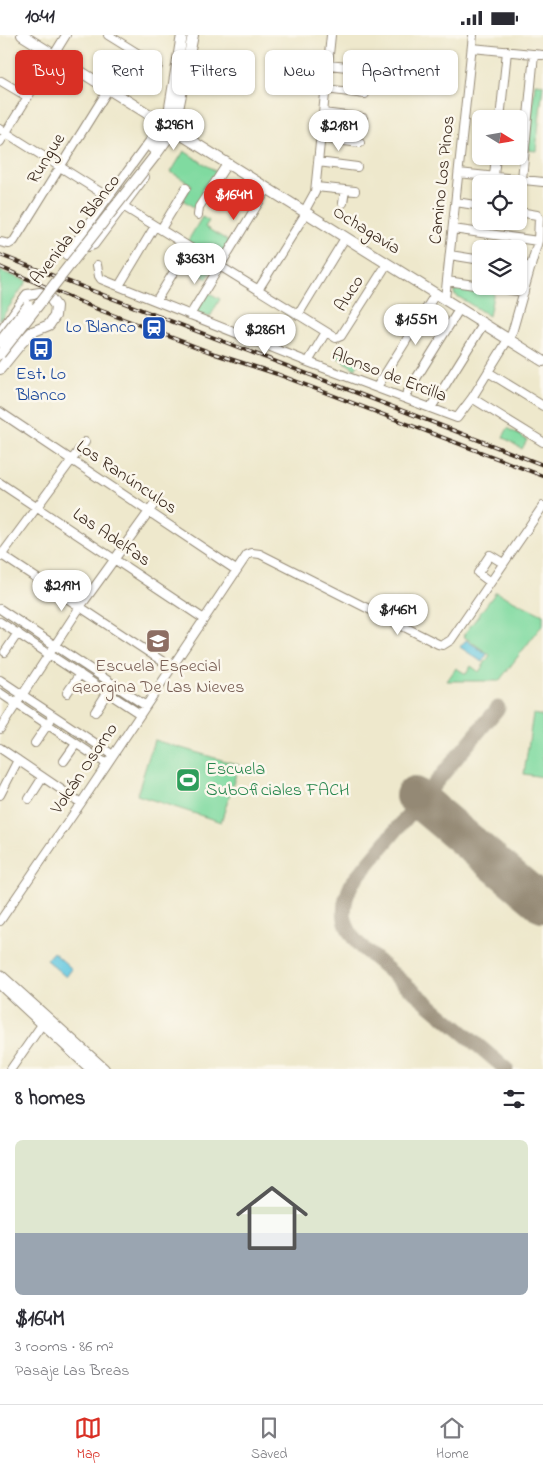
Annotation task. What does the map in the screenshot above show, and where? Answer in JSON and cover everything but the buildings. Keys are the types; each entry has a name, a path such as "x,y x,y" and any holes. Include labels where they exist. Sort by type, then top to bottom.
{"main road":[{"name":"Ochagavía","path":"22,35 46,50"},
{"name":"Avenida Lo Blanco","path":"167,131 182,35"},
{"name":"Avenida Lo Blanco","path":"0,354 151,155 167,131 178,112 193,35"},
{"name":"Ochagavía","path":"116,95 167,131 227,164 543,361"},
{"name":"Avenida Lo Blanco","path":"0,342 151,155"},
{"path":"0,335 28,295 37,292 43,293 55,303 55,316 49,325 37,329 21,343 0,369"},
{"path":"0,975 104,1069"},
{"path":"0,984 90,1069"}],"street":[{"path":"57,50 66,35"},
{"path":"330,50 331,35"},
{"name":"Camino Los Pinos","path":"441,296 447,281 473,35"},
{"path":"114,36 132,50"},
{"path":"472,48 543,55"},
{"path":"501,110 507,51"},
{"path":"522,175 534,54"},
{"path":"0,142 3,131 28,97 1,81"},
{"name":"Rungue","path":"0,242 11,243 15,239 60,166 110,95"},
{"path":"258,290 312,200 316,187 325,95"},
{"path":"323,113 363,118"},
{"path":"3,131 108,197"},
{"path":"66,255 78,238 108,197 154,135 167,131 162,153 94,245 84,247 79,244 78,238"},
{"path":"321,138 360,143"},
{"path":"318,162 357,167"},
{"path":"198,215 199,207 227,164"},
{"path":"459,173 476,175"},
{"path":"527,180 543,182"},
{"path":"316,187 355,191"},
{"path":"119,286 186,188"},
{"path":"190,315 267,189"},
{"path":"343,203 345,190"},
{"path":"456,202 472,205"},
{"path":"123,206 326,332"},
{"path":"527,213 537,215 539,218 538,241 527,281"},
{"path":"453,229 538,241"},
{"path":"298,315 345,237"},
{"path":"156,301 188,247"},
{"path":"450,255 472,259"},
{"name":"Auco","path":"308,362 326,332 338,338 341,336 387,263"},
{"name":"Alonso de Ercilla","path":"97,265 99,278 308,362 457,418 472,399"},
{"path":"527,266 531,267"},
{"path":"447,281 472,284"},
{"path":"523,295 514,329 472,399 543,442"},
{"path":"377,387 441,296"},
{"path":"404,398 460,309"},
{"path":"431,408 484,323"},
{"path":"488,372 543,406"},
{"name":"Los Ranúnculos","path":"0,412 236,570"},
{"path":"85,442 1,555 171,667"},
{"name":"Las Adelfas","path":"0,483 204,619"},
{"path":"0,729 48,653 158,499"},
{"path":"503,563 490,555 478,573 490,582 543,507"},
{"name":"Volcán Osorno","path":"0,921 245,557 252,553 260,554 442,645 450,641 490,582"},
{"path":"0,609 146,706"},
{"path":"0,622 140,714"},
{"path":"5,652 18,633"},
{"path":"68,693 80,675"},
{"path":"0,679 113,755"},
{"path":"0,693 107,764"},
{"path":"96,712 108,693"},
{"path":"35,743 54,715"},
{"path":"64,761 76,743"},
{"path":"0,748 42,779 81,803"},
{"path":"0,795 17,762"},
{"path":"29,799 42,779"},
{"path":"11,1069 43,1023"}],"green space":[{"path":"535,83 543,84 536,151 528,150"},
{"path":"184,151 217,172 195,208 183,200 192,185 171,172"},
{"path":"202,217 209,221 205,227 230,242 218,263 186,244"},
{"path":"185,252 213,269 207,279 179,262"},
{"path":"0,271 27,281 0,320"},
{"path":"456,285 472,288 472,295 493,295 489,316 454,294"},
{"path":"206,291 220,299 210,317 193,313"},
{"path":"341,345 362,359 355,369 334,355"},
{"path":"508,428 527,440 522,449 503,437"},
{"path":"496,592 543,615 543,624 499,681 447,681 456,668 466,674 471,666 479,672 490,655 463,636"},
{"path":"533,714 543,716 543,777 524,774"},
{"name":"Escuela SubOficiales FACH","path":"154,740 239,765 221,822 137,795"}],"water":[{"path":"466,640 487,654 482,662 460,647"},
{"path":"53,952 72,969 66,977 46,960"}],"taxiway":[{"path":"498,708 352,883 348,892 344,917 349,932 361,947 506,1069"}],"runway":[{"path":"414,796 543,904"}],"railway":[{"path":"0,255 543,465"},
{"path":"0,267 97,309 215,354 277,374 543,476"}],"place":[{"name":"Lo Blanco","path":"154,328"},
{"name":"Est. Lo Blanco","path":"41,349"},
{"name":"Escuela Especial Georgina De Las Nieves","path":"158,641"},
{"name":"Escuela SubOficiales FACH","path":"188,780"}]}
